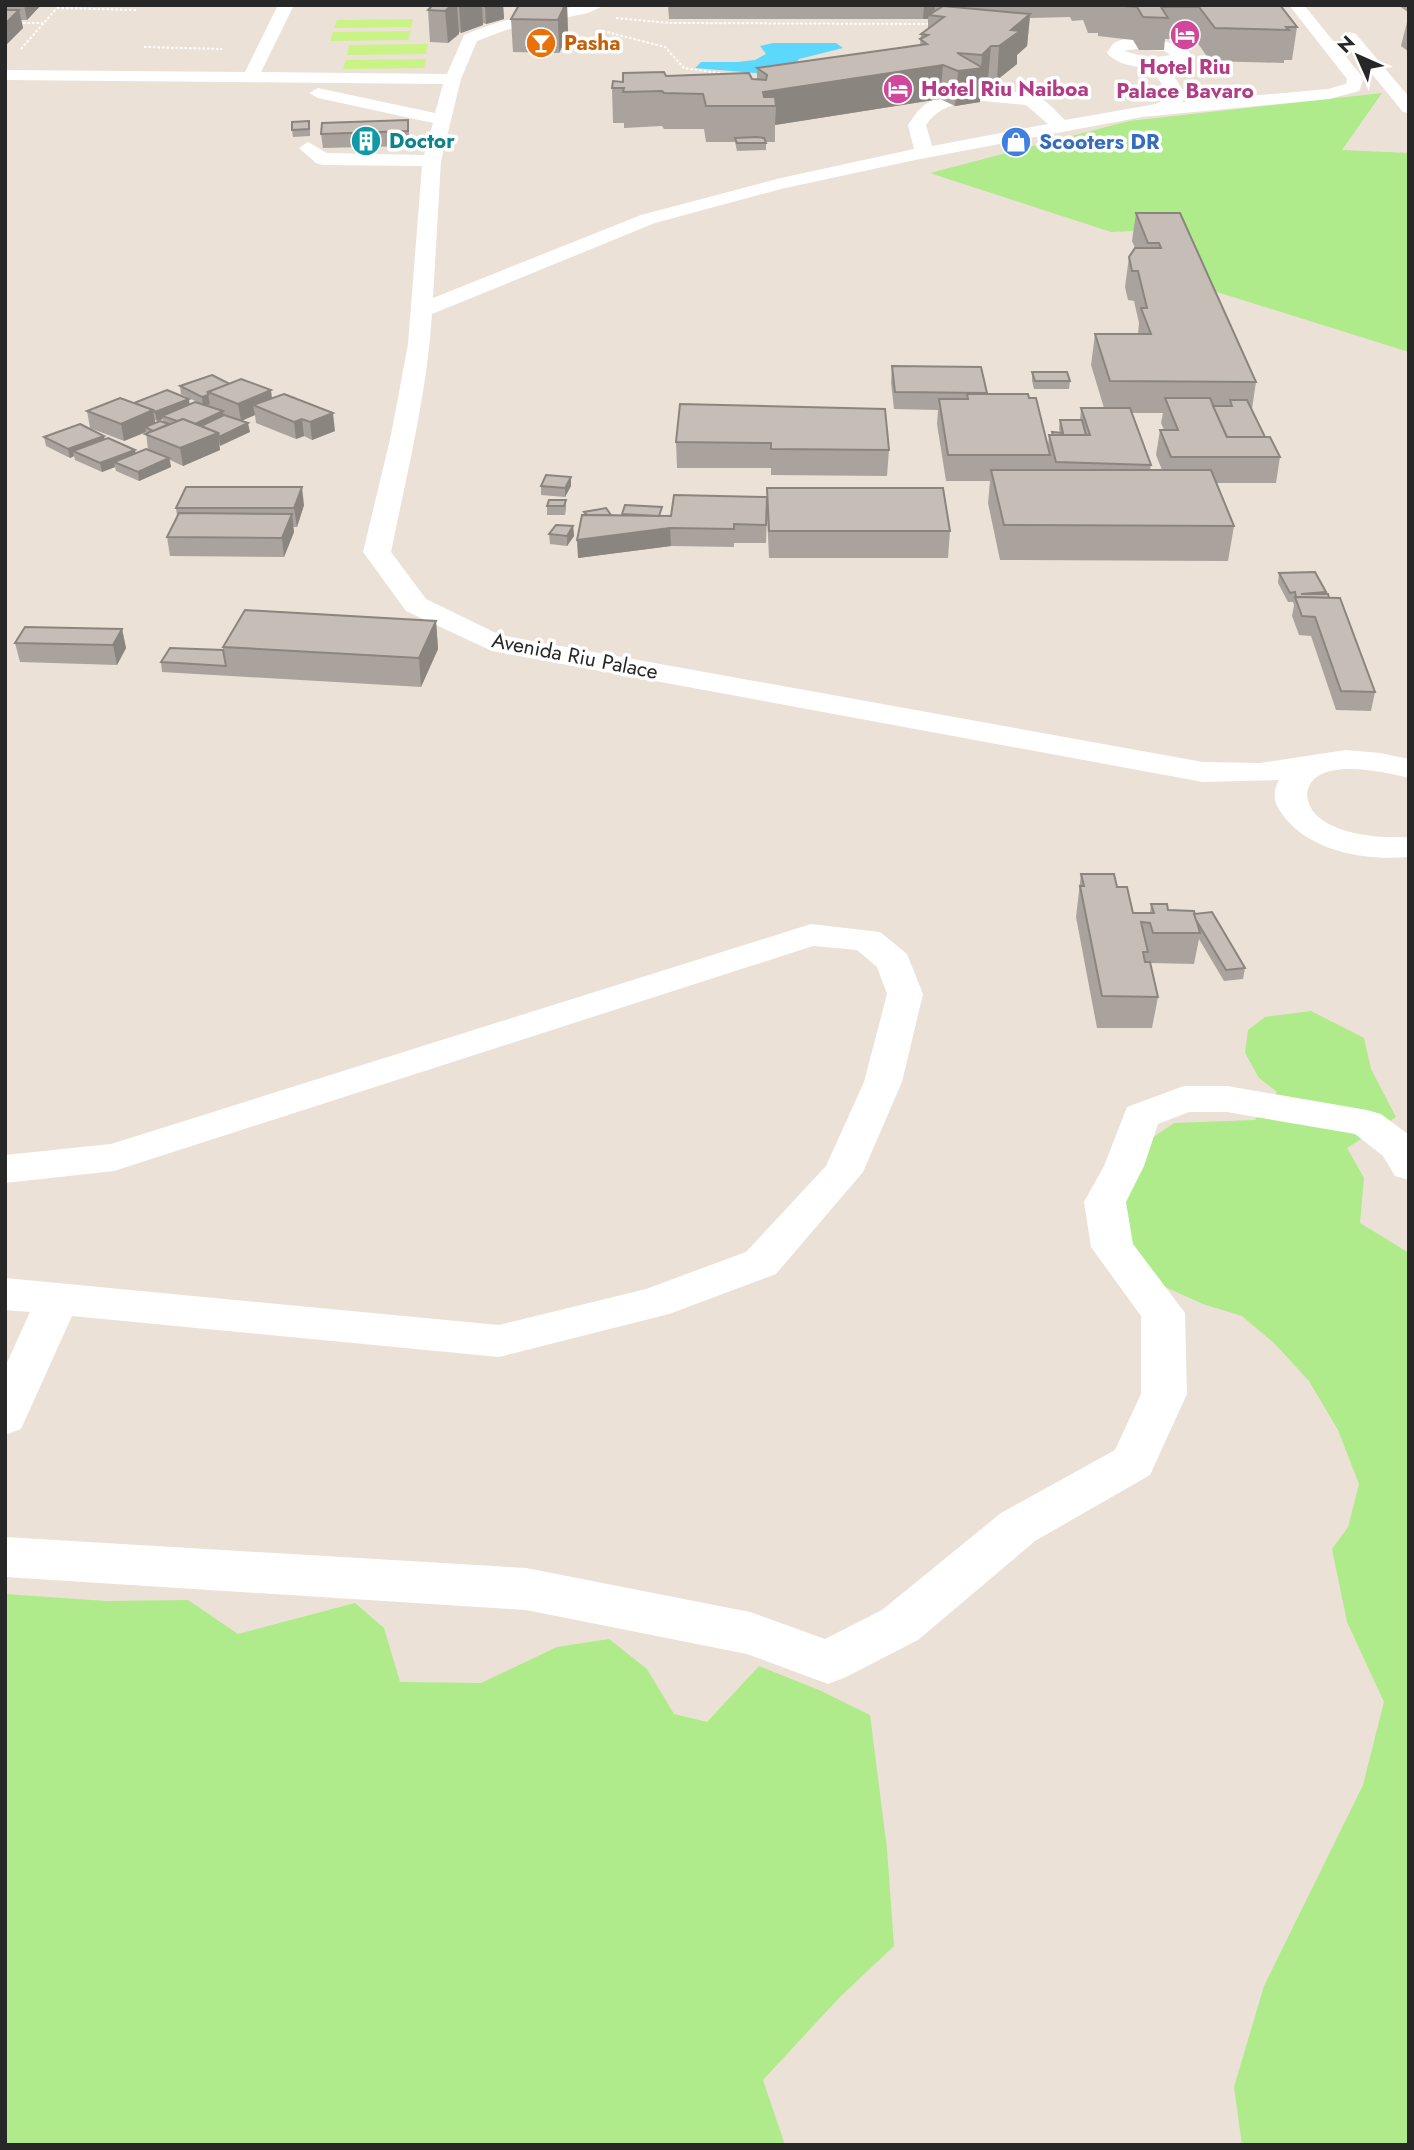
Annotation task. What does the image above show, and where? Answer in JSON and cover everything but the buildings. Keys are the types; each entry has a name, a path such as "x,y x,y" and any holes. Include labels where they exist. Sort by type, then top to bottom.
{"street":[{"path":"251,76 286,5"},
{"name":"Avenida Riu Palace","path":"598,5 581,12 545,16 498,27 470,38 453,79 432,161 419,344 403,435 377,552 416,605 492,642 1203,772 1260,773 1312,767 1333,761 1360,760 1409,769"},
{"path":"421,311 648,219 762,188 924,152 1060,126 1161,109 1329,94 1353,87 1356,79 1296,5"},
{"path":"1341,26 1409,108"},
{"path":"1156,62 1178,96 1161,109"},
{"path":"5,75 453,79"},
{"path":"251,76 269,83 443,120"},
{"path":"924,152 917,125 925,113 941,103 984,97 1023,99 1040,106 1060,126"},
{"path":"308,148 323,159 432,161"},
{"path":"1303,819 1292,805 1290,790 1297,778 1312,767"},
{"name":"Avenida Riu Palace","path":"1203,772 1303,819 1321,832 1344,841 1405,854"},
{"path":"5,1169 114,1157 811,935 867,940 894,962 905,994 883,1082 843,1172 761,1263 654,1303 499,1341 5,1294"},
{"path":"5,1557 526,1589 750,1633 828,1662 900,1625 1018,1527 1133,1462 1164,1394 1163,1313 1112,1247 1105,1202 1124,1166 1141,1116 1184,1099 1227,1099 1367,1123 1398,1147 1409,1166"},
{"path":"5,1417 58,1299"}],"path":[{"path":"16,54 58,7 137,10"},
{"path":"581,12 670,23 938,24"},
{"path":"545,16 666,47 684,68 727,75"},
{"path":"5,23 43,23"}],"green space":[{"path":"413,19 411,27 334,28 337,20"},
{"path":"411,31 408,40 330,41 333,32"},
{"path":"428,44 426,54 347,55 349,45"},
{"path":"426,59 424,68 343,69 346,60"},
{"path":"1382,93 1342,150 1409,153 1409,352 1217,292 1173,229 1111,232 930,173 1129,121"},
{"path":"1311,1011 1364,1038 1371,1069 1396,1117 1347,1148 1364,1178 1360,1223 1409,1253 1409,2145 1242,2145 1234,2087 1264,1986 1363,1785 1384,1702 1347,1622 1332,1549 1348,1527 1359,1484 1338,1430 1309,1381 1275,1344 1242,1316 1203,1304 1163,1286 1130,1252 1125,1201 1152,1138 1174,1123 1255,1120 1277,1092 1259,1078 1245,1053 1248,1030 1265,1017"},
{"path":"5,1594 106,1601 188,1600 238,1634 355,1603 384,1628 400,1682 481,1683 557,1647 609,1639 647,1669 674,1714 707,1722 759,1666 819,1690 870,1715 887,1849 894,1946 840,1997 763,2080 785,2145 5,2145"}],"water":[{"path":"773,43 836,43 843,48 799,59 789,76 695,68 701,62 755,60 766,54 760,46"}],"place":[{"name":"Hotel Riu Palace Bavaro","path":"1185,35"},
{"name":"Pasha","path":"541,43"},
{"name":"Hotel Riu Naiboa","path":"898,89"},
{"name":"Doctor","path":"366,141"},
{"name":"Scooters DR","path":"1016,142"}]}
